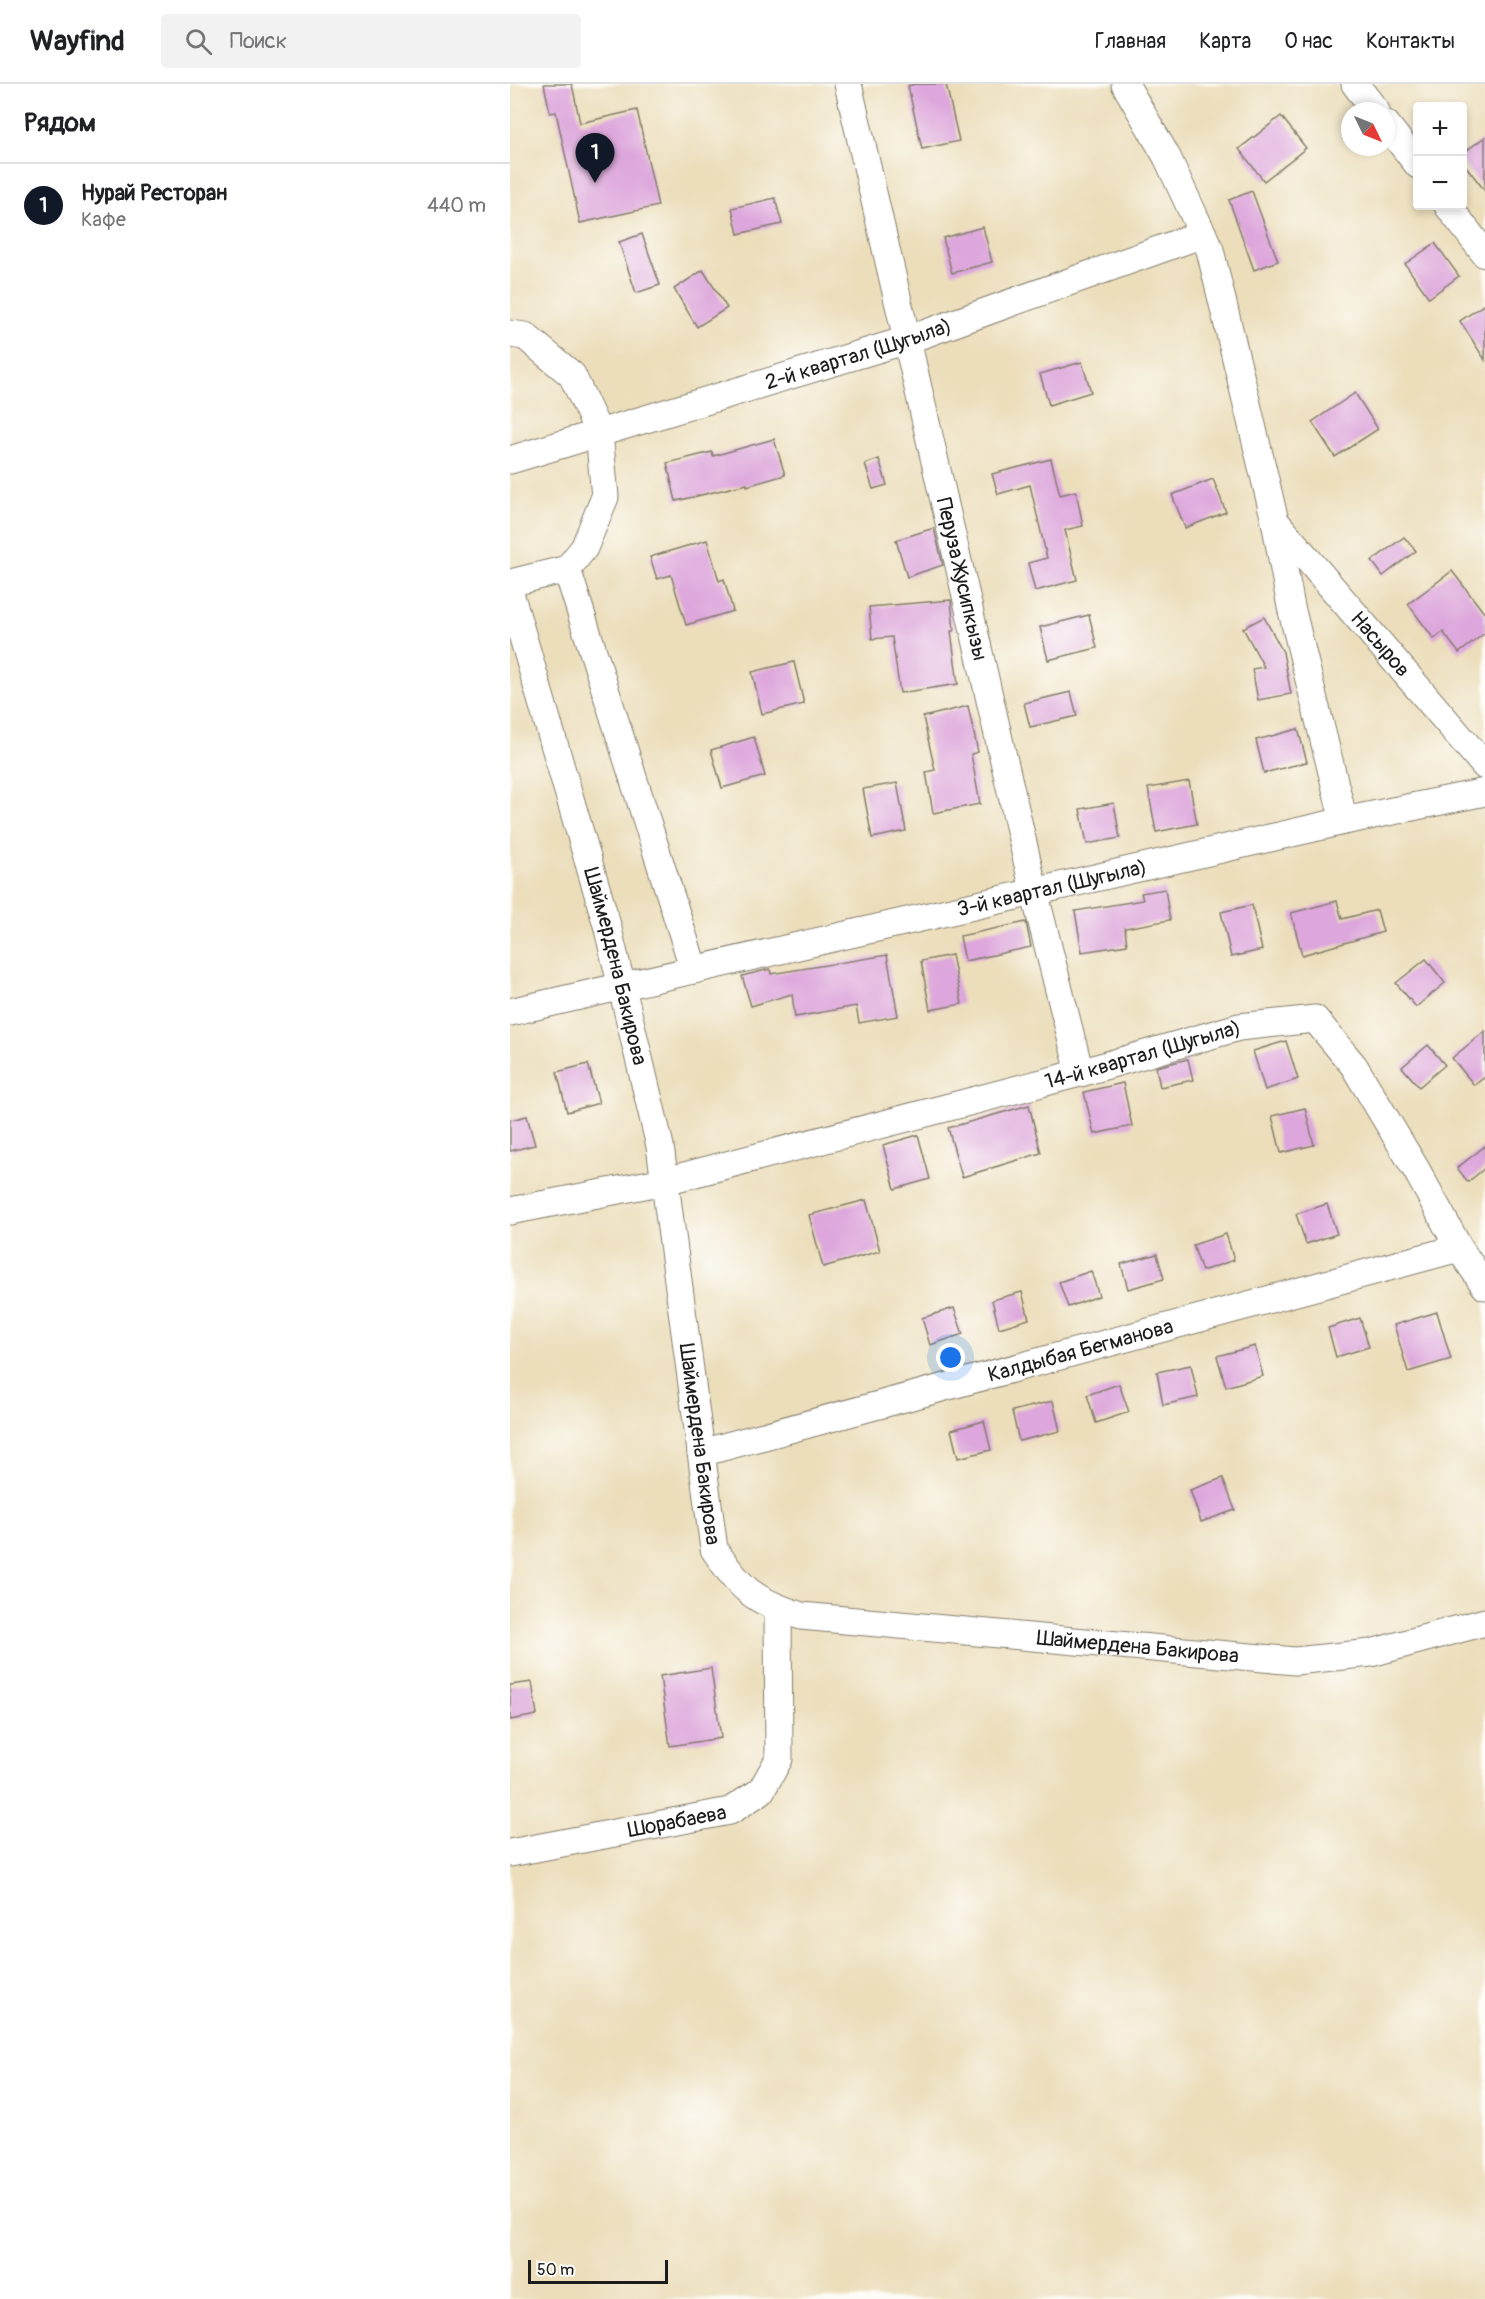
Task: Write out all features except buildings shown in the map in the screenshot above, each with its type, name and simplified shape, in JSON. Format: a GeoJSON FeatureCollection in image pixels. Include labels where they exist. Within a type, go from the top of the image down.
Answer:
{"type":"FeatureCollection","features":[{"type":"Feature","properties":{"kind":"street","name":"Перуза Жусипкызы"},"geometry":{"type":"LineString","coordinates":[[848,84],[1034,891],[1080,1073]]}},
{"type":"Feature","properties":{"kind":"street"},"geometry":{"type":"LineString","coordinates":[[1125,84],[1167,157],[1210,250],[1275,521],[1291,607],[1344,821]]}},
{"type":"Feature","properties":{"kind":"street"},"geometry":{"type":"LineString","coordinates":[[1355,84],[1369,102]]}},
{"type":"Feature","properties":{"kind":"street"},"geometry":{"type":"LineString","coordinates":[[1395,136],[1413,159]]}},
{"type":"Feature","properties":{"kind":"street"},"geometry":{"type":"LineString","coordinates":[[1451,210],[1485,254]]}},
{"type":"Feature","properties":{"kind":"street","name":"2-й квартал (Шугыла)"},"geometry":{"type":"LineString","coordinates":[[510,460],[907,340],[1203,234]]}},
{"type":"Feature","properties":{"kind":"street"},"geometry":{"type":"LineString","coordinates":[[510,334],[525,336],[572,375],[599,433],[605,497],[584,548],[567,569],[510,584]]}},
{"type":"Feature","properties":{"kind":"street","name":"Насыров"},"geometry":{"type":"LineString","coordinates":[[1275,521],[1485,766]]}},
{"type":"Feature","properties":{"kind":"street"},"geometry":{"type":"LineString","coordinates":[[567,569],[694,970]]}},
{"type":"Feature","properties":{"kind":"street","name":"Шаймердена Бакирова"},"geometry":{"type":"LineString","coordinates":[[510,593],[607,925],[660,1146],[714,1549],[732,1577],[763,1603],[801,1616],[1294,1661],[1371,1653],[1485,1622]]}},
{"type":"Feature","properties":{"kind":"street","name":"3-й квартал (Шугыла)"},"geometry":{"type":"LineString","coordinates":[[510,1012],[1344,821],[1485,792]]}},
{"type":"Feature","properties":{"kind":"street","name":"14-й квартал (Шугыла)"},"geometry":{"type":"LineString","coordinates":[[510,1211],[664,1181],[1080,1073],[1239,1026],[1315,1019],[1354,1066],[1417,1171],[1459,1248],[1485,1286]]}},
{"type":"Feature","properties":{"kind":"street","name":"Калдыбая Бегманова"},"geometry":{"type":"LineString","coordinates":[[701,1453],[1459,1248]]}},
{"type":"Feature","properties":{"kind":"street","name":"Шорабаева"},"geometry":{"type":"LineString","coordinates":[[510,1853],[730,1811],[761,1791],[779,1759],[778,1608]]}},
{"type":"Feature","properties":{"kind":"place","name":"Нурай Ресторан"},"geometry":{"type":"Point","coordinates":[595,183]}}]}
